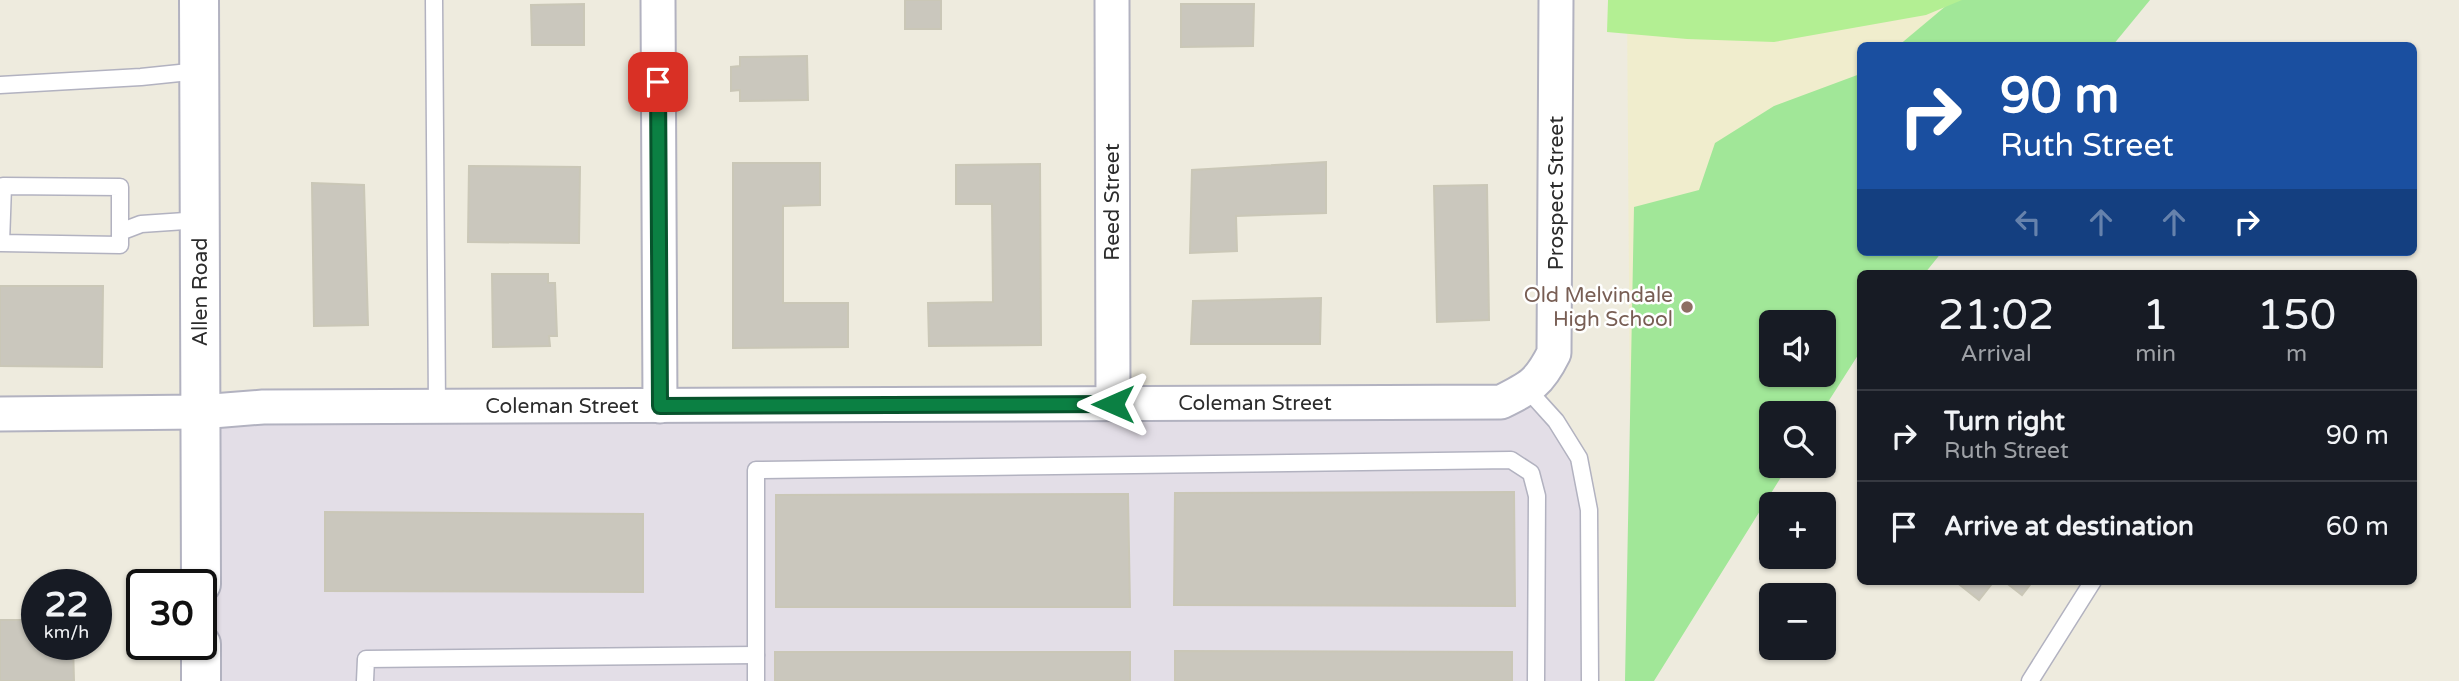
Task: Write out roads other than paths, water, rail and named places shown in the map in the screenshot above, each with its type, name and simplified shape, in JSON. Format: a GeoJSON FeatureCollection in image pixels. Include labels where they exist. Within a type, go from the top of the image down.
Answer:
{"type":"FeatureCollection","features":[{"type":"Feature","properties":{"kind":"main road","name":"Allen Road"},"geometry":{"type":"LineString","coordinates":[[199,0],[201,569]]}},
{"type":"Feature","properties":{"kind":"main road"},"geometry":{"type":"LineString","coordinates":[[201,660],[201,681]]}},
{"type":"Feature","properties":{"kind":"street"},"geometry":{"type":"LineString","coordinates":[[658,0],[660,406]]}},
{"type":"Feature","properties":{"kind":"street","name":"Reed Street"},"geometry":{"type":"LineString","coordinates":[[1112,0],[1113,404]]}},
{"type":"Feature","properties":{"kind":"street","name":"Prospect Street"},"geometry":{"type":"LineString","coordinates":[[1514,396],[1544,374],[1554,353],[1556,0]]}},
{"type":"Feature","properties":{"kind":"street","name":"Coleman Street"},"geometry":{"type":"LineString","coordinates":[[0,414],[200,412],[263,407],[1113,404],[1514,396]]}},
{"type":"Feature","properties":{"kind":"lane"},"geometry":{"type":"LineString","coordinates":[[434,0],[437,407]]}},
{"type":"Feature","properties":{"kind":"lane"},"geometry":{"type":"LineString","coordinates":[[0,85],[199,71]]}},
{"type":"Feature","properties":{"kind":"lane"},"geometry":{"type":"LineString","coordinates":[[3,186],[120,187],[120,232],[120,244],[1,243],[3,186]]}},
{"type":"Feature","properties":{"kind":"lane"},"geometry":{"type":"LineString","coordinates":[[120,232],[141,224],[200,220]]}},
{"type":"Feature","properties":{"kind":"lane"},"geometry":{"type":"LineString","coordinates":[[1514,396],[1556,421],[1578,458],[1589,510],[1590,681]]}},
{"type":"Feature","properties":{"kind":"lane"},"geometry":{"type":"LineString","coordinates":[[755,681],[756,470],[1511,460],[1531,473],[1537,496],[1536,681]]}},
{"type":"Feature","properties":{"kind":"lane"},"geometry":{"type":"LineString","coordinates":[[2030,681],[2090,585]]}},
{"type":"Feature","properties":{"kind":"lane"},"geometry":{"type":"LineString","coordinates":[[365,681],[366,659],[756,655]]}},
{"type":"Feature","properties":{"kind":"place","name":"Old Melvindale High School"},"geometry":{"type":"Point","coordinates":[1687,307]}}]}
